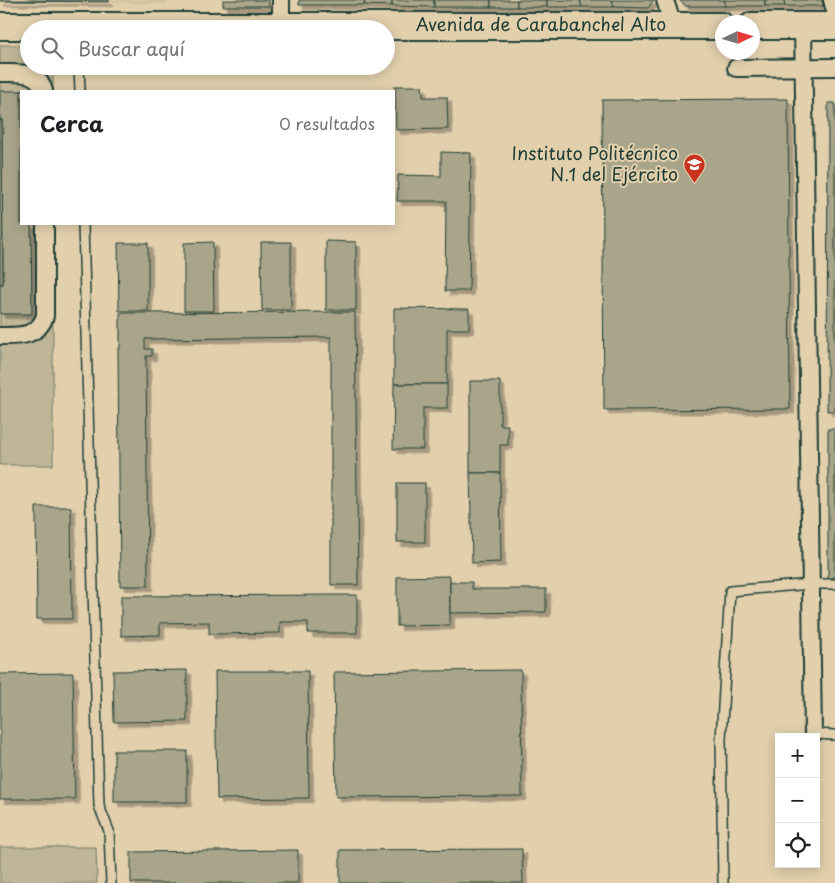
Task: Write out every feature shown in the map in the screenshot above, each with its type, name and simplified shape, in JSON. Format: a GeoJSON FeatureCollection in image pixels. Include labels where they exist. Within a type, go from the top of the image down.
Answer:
{"type":"FeatureCollection","features":[{"type":"Feature","properties":{"kind":"main road","name":"Avenida de Carabanchel Alto"},"geometry":{"type":"LineString","coordinates":[[186,20],[281,13],[715,26]]}},
{"type":"Feature","properties":{"kind":"main road","name":"Avenida de Carabanchel Alto"},"geometry":{"type":"LineString","coordinates":[[0,26],[20,27]]}},
{"type":"Feature","properties":{"kind":"main road"},"geometry":{"type":"LineString","coordinates":[[760,26],[835,26]]}},
{"type":"Feature","properties":{"kind":"street"},"geometry":{"type":"LineString","coordinates":[[665,0],[673,26]]}},
{"type":"Feature","properties":{"kind":"street"},"geometry":{"type":"LineString","coordinates":[[832,0],[835,11]]}},
{"type":"Feature","properties":{"kind":"street"},"geometry":{"type":"LineString","coordinates":[[803,26],[813,733]]}},
{"type":"Feature","properties":{"kind":"street"},"geometry":{"type":"LineString","coordinates":[[736,68],[803,69],[835,67]]}},
{"type":"Feature","properties":{"kind":"street"},"geometry":{"type":"LineString","coordinates":[[0,73],[20,73]]}},
{"type":"Feature","properties":{"kind":"street"},"geometry":{"type":"LineString","coordinates":[[31,75],[38,79],[44,90]]}},
{"type":"Feature","properties":{"kind":"street"},"geometry":{"type":"LineString","coordinates":[[0,336],[23,336],[34,332],[42,326],[45,316],[46,225]]}},
{"type":"Feature","properties":{"kind":"lane"},"geometry":{"type":"LineString","coordinates":[[79,75],[80,90]]}},
{"type":"Feature","properties":{"kind":"lane"},"geometry":{"type":"LineString","coordinates":[[83,225],[99,806],[109,831],[111,883]]}},
{"type":"Feature","properties":{"kind":"lane"},"geometry":{"type":"LineString","coordinates":[[723,883],[721,739],[730,592],[811,584],[835,584]]}},
{"type":"Feature","properties":{"kind":"lane"},"geometry":{"type":"LineString","coordinates":[[820,734],[835,735]]}},
{"type":"Feature","properties":{"kind":"shaded area"},"geometry":{"type":"Polygon","coordinates":[[[109,0],[168,0],[168,4],[109,2],[109,0]]]}},
{"type":"Feature","properties":{"kind":"shaded area"},"geometry":{"type":"Polygon","coordinates":[[[0,45],[20,45],[20,75],[53,75],[53,90],[20,90],[20,225],[53,225],[53,465],[0,465],[0,45]]]}},
{"type":"Feature","properties":{"kind":"shaded area"},"geometry":{"type":"Polygon","coordinates":[[[0,847],[96,847],[97,883],[0,883],[0,847]]]}},
{"type":"Feature","properties":{"kind":"building"},"geometry":{"type":"Polygon","coordinates":[[[109,0],[109,2],[0,1],[109,0]]]}},
{"type":"Feature","properties":{"kind":"building"},"geometry":{"type":"Polygon","coordinates":[[[223,0],[269,0],[269,6],[223,6],[223,0]]]}},
{"type":"Feature","properties":{"kind":"building"},"geometry":{"type":"Polygon","coordinates":[[[299,0],[365,0],[364,5],[299,5],[299,0]]]}},
{"type":"Feature","properties":{"kind":"building"},"geometry":{"type":"Polygon","coordinates":[[[365,0],[392,0],[392,6],[364,5],[365,0]]]}},
{"type":"Feature","properties":{"kind":"building"},"geometry":{"type":"Polygon","coordinates":[[[392,0],[434,0],[434,7],[392,6],[392,0]]]}},
{"type":"Feature","properties":{"kind":"building"},"geometry":{"type":"Polygon","coordinates":[[[434,0],[491,0],[491,7],[434,7],[434,0]]]}},
{"type":"Feature","properties":{"kind":"building"},"geometry":{"type":"Polygon","coordinates":[[[491,0],[517,0],[517,7],[491,7],[491,0]]]}},
{"type":"Feature","properties":{"kind":"building"},"geometry":{"type":"Polygon","coordinates":[[[517,0],[547,0],[547,7],[517,7],[517,0]]]}},
{"type":"Feature","properties":{"kind":"building"},"geometry":{"type":"Polygon","coordinates":[[[547,0],[580,0],[582,7],[547,7],[547,0]]]}},
{"type":"Feature","properties":{"kind":"building"},"geometry":{"type":"Polygon","coordinates":[[[580,0],[612,0],[614,7],[582,7],[580,0]]]}},
{"type":"Feature","properties":{"kind":"building"},"geometry":{"type":"Polygon","coordinates":[[[612,0],[654,0],[648,8],[614,7],[612,0]]]}},
{"type":"Feature","properties":{"kind":"building"},"geometry":{"type":"Polygon","coordinates":[[[679,0],[725,0],[725,6],[686,6],[679,0]]]}},
{"type":"Feature","properties":{"kind":"building"},"geometry":{"type":"Polygon","coordinates":[[[725,0],[765,0],[765,6],[725,6],[725,0]]]}},
{"type":"Feature","properties":{"kind":"building"},"geometry":{"type":"Polygon","coordinates":[[[765,0],[784,0],[785,6],[765,6],[765,0]]]}},
{"type":"Feature","properties":{"kind":"building"},"geometry":{"type":"Polygon","coordinates":[[[784,0],[822,0],[823,6],[785,6],[784,0]]]}},
{"type":"Feature","properties":{"kind":"building"},"geometry":{"type":"Polygon","coordinates":[[[395,86],[422,86],[423,97],[447,97],[448,129],[396,130],[395,86]]]}},
{"type":"Feature","properties":{"kind":"building"},"geometry":{"type":"Polygon","coordinates":[[[0,91],[20,91],[20,225],[31,225],[32,314],[0,314],[0,284],[3,284],[2,120],[0,120],[0,91]]]}},
{"type":"Feature","properties":{"kind":"building"},"geometry":{"type":"Polygon","coordinates":[[[788,99],[790,409],[604,410],[602,100],[788,99]]]}},
{"type":"Feature","properties":{"kind":"building"},"geometry":{"type":"Polygon","coordinates":[[[828,103],[835,103],[835,411],[827,411],[828,103]]]}},
{"type":"Feature","properties":{"kind":"building"},"geometry":{"type":"Polygon","coordinates":[[[0,120],[2,120],[3,284],[0,284],[0,120]]]}},
{"type":"Feature","properties":{"kind":"building"},"geometry":{"type":"Polygon","coordinates":[[[441,152],[471,153],[469,291],[445,291],[446,201],[397,201],[398,175],[441,176],[441,152]]]}},
{"type":"Feature","properties":{"kind":"building"},"geometry":{"type":"Polygon","coordinates":[[[326,241],[356,242],[356,310],[326,310],[326,241]]]}},
{"type":"Feature","properties":{"kind":"building"},"geometry":{"type":"Polygon","coordinates":[[[213,242],[214,311],[184,311],[184,243],[213,242]]]}},
{"type":"Feature","properties":{"kind":"building"},"geometry":{"type":"Polygon","coordinates":[[[261,242],[291,242],[291,310],[262,310],[261,242]]]}},
{"type":"Feature","properties":{"kind":"building"},"geometry":{"type":"Polygon","coordinates":[[[118,243],[148,243],[148,311],[119,311],[118,243]]]}},
{"type":"Feature","properties":{"kind":"building"},"geometry":{"type":"Polygon","coordinates":[[[394,308],[469,309],[469,329],[447,329],[447,384],[394,384],[394,308]]]}},
{"type":"Feature","properties":{"kind":"building"},"geometry":{"type":"Polygon","coordinates":[[[355,312],[358,585],[331,585],[331,337],[145,339],[145,349],[152,349],[152,356],[146,356],[148,586],[120,586],[118,349],[120,349],[120,313],[355,312]]]}},
{"type":"Feature","properties":{"kind":"building"},"geometry":{"type":"Polygon","coordinates":[[[470,381],[500,381],[500,425],[508,425],[508,445],[500,445],[500,473],[470,473],[470,381]]]}},
{"type":"Feature","properties":{"kind":"building"},"geometry":{"type":"Polygon","coordinates":[[[394,384],[447,384],[447,408],[423,408],[423,449],[393,449],[394,384]]]}},
{"type":"Feature","properties":{"kind":"building"},"geometry":{"type":"Polygon","coordinates":[[[828,429],[835,429],[835,578],[828,578],[828,429]]]}},
{"type":"Feature","properties":{"kind":"building"},"geometry":{"type":"Polygon","coordinates":[[[470,473],[500,473],[501,562],[472,563],[470,473]]]}},
{"type":"Feature","properties":{"kind":"building"},"geometry":{"type":"Polygon","coordinates":[[[397,483],[425,483],[425,542],[397,542],[397,483]]]}},
{"type":"Feature","properties":{"kind":"building"},"geometry":{"type":"Polygon","coordinates":[[[36,507],[71,507],[72,619],[37,619],[36,507]]]}},
{"type":"Feature","properties":{"kind":"building"},"geometry":{"type":"Polygon","coordinates":[[[450,576],[450,625],[397,626],[397,577],[450,576]]]}},
{"type":"Feature","properties":{"kind":"building"},"geometry":{"type":"Polygon","coordinates":[[[450,582],[472,582],[472,589],[546,589],[546,612],[450,613],[450,582]]]}},
{"type":"Feature","properties":{"kind":"building"},"geometry":{"type":"Polygon","coordinates":[[[357,595],[357,633],[308,633],[308,622],[280,622],[280,633],[209,634],[209,622],[160,623],[160,635],[121,636],[121,596],[357,595]]]}},
{"type":"Feature","properties":{"kind":"building"},"geometry":{"type":"Polygon","coordinates":[[[187,670],[187,721],[114,722],[113,671],[187,670]]]}},
{"type":"Feature","properties":{"kind":"building"},"geometry":{"type":"Polygon","coordinates":[[[521,670],[522,796],[336,797],[334,672],[521,670]]]}},
{"type":"Feature","properties":{"kind":"building"},"geometry":{"type":"Polygon","coordinates":[[[215,671],[308,671],[309,798],[217,799],[215,671]]]}},
{"type":"Feature","properties":{"kind":"building"},"geometry":{"type":"Polygon","coordinates":[[[73,673],[75,799],[0,799],[0,674],[73,673]]]}},
{"type":"Feature","properties":{"kind":"building"},"geometry":{"type":"Polygon","coordinates":[[[114,751],[187,751],[187,802],[114,802],[114,751]]]}},
{"type":"Feature","properties":{"kind":"building"},"geometry":{"type":"Polygon","coordinates":[[[522,849],[523,883],[340,883],[340,850],[522,849]]]}},
{"type":"Feature","properties":{"kind":"building"},"geometry":{"type":"Polygon","coordinates":[[[298,850],[298,883],[131,883],[131,852],[298,850]]]}},
{"type":"Feature","properties":{"kind":"place","name":"Instituto Politécnico N.1 del Ejército"},"geometry":{"type":"Point","coordinates":[694,183]}}]}
